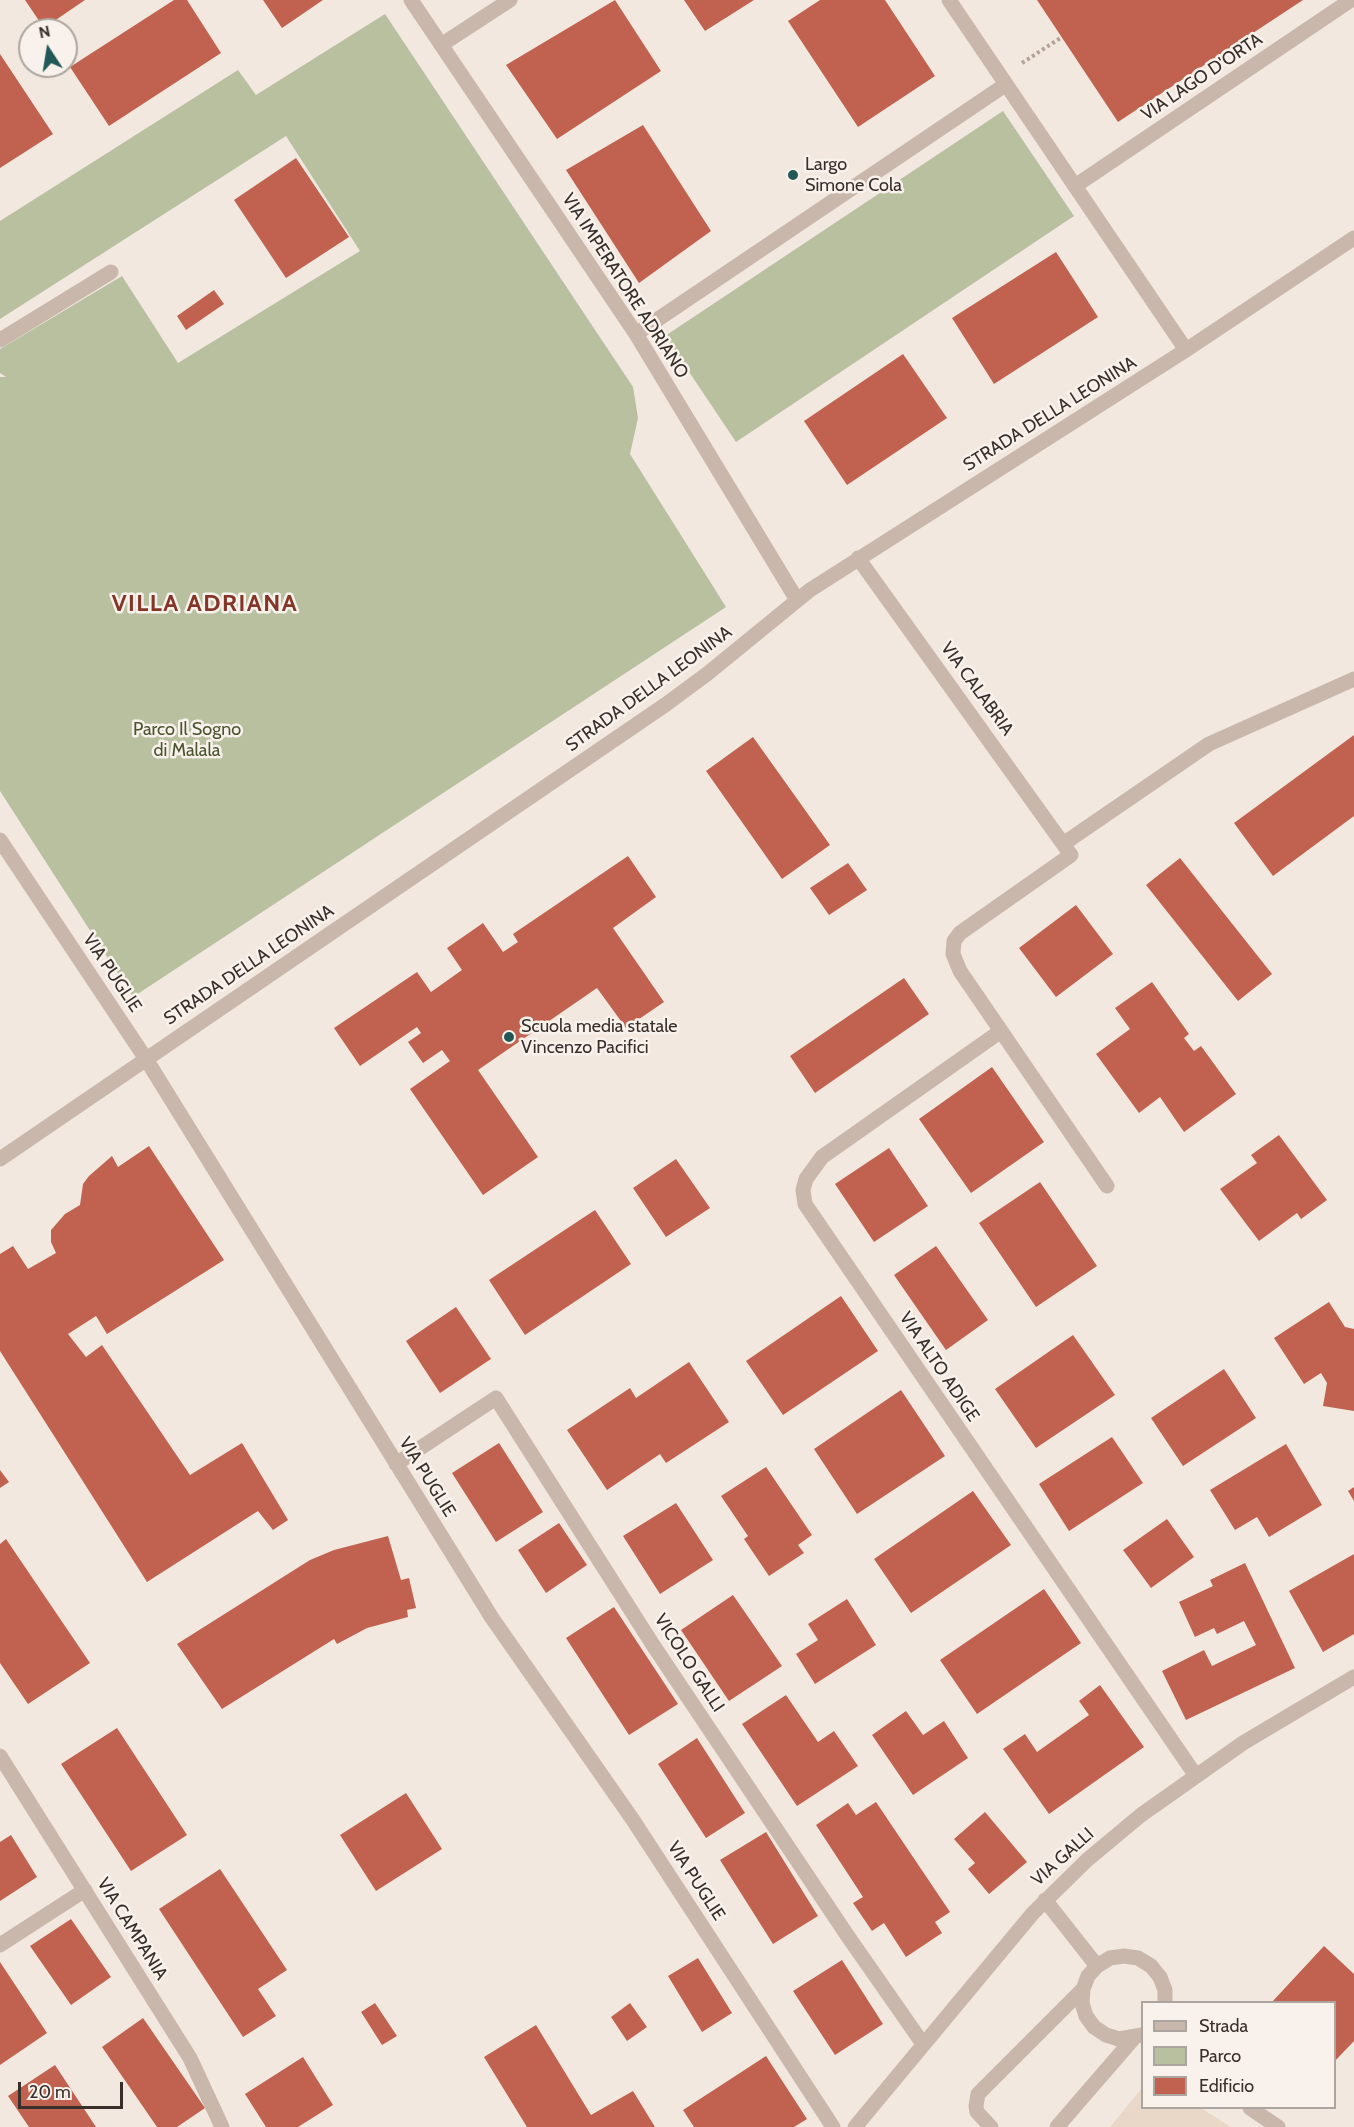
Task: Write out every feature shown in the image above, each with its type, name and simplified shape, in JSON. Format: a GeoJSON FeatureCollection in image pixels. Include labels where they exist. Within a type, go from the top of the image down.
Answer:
{"type":"FeatureCollection","features":[{"type":"Feature","properties":{"kind":"street","name":"VIA IMPERATORE ADRIANO"},"geometry":{"type":"LineString","coordinates":[[411,0],[636,334],[797,600]]}},
{"type":"Feature","properties":{"kind":"street"},"geometry":{"type":"LineString","coordinates":[[441,45],[510,0]]}},
{"type":"Feature","properties":{"kind":"street"},"geometry":{"type":"LineString","coordinates":[[949,0],[1186,350]]}},
{"type":"Feature","properties":{"kind":"street","name":"VIA LAGO D'ORTA"},"geometry":{"type":"LineString","coordinates":[[1075,186],[1351,0]]}},
{"type":"Feature","properties":{"kind":"street"},"geometry":{"type":"LineString","coordinates":[[636,334],[1003,81]]}},
{"type":"Feature","properties":{"kind":"street","name":"STRADA DELLA LEONINA"},"geometry":{"type":"LineString","coordinates":[[0,1159],[665,705],[707,674],[797,600],[858,558],[1186,350],[1354,238]]}},
{"type":"Feature","properties":{"kind":"street"},"geometry":{"type":"LineString","coordinates":[[0,340],[111,272]]}},
{"type":"Feature","properties":{"kind":"street","name":"VIA CALABRIA"},"geometry":{"type":"LineString","coordinates":[[858,558],[1067,849]]}},
{"type":"Feature","properties":{"kind":"street"},"geometry":{"type":"LineString","coordinates":[[1107,1186],[957,965],[953,954],[954,941],[1067,849],[1203,748],[1237,730],[1354,679]]}},
{"type":"Feature","properties":{"kind":"street","name":"VIA PUGLIE"},"geometry":{"type":"LineString","coordinates":[[0,840],[146,1059],[492,1618],[633,1820],[833,2127]]}},
{"type":"Feature","properties":{"kind":"street","name":"VIA ALTO ADIGE"},"geometry":{"type":"LineString","coordinates":[[1001,1032],[822,1157],[806,1179],[803,1190],[805,1204],[1196,1776]]}},
{"type":"Feature","properties":{"kind":"street","name":"VICOLO GALLI"},"geometry":{"type":"LineString","coordinates":[[396,1464],[496,1398],[653,1645],[847,1935],[923,2044]]}},
{"type":"Feature","properties":{"kind":"street","name":"VIA GALLI"},"geometry":{"type":"LineString","coordinates":[[855,2127],[1045,1900],[1122,1830],[1266,1728],[1354,1677]]}},
{"type":"Feature","properties":{"kind":"street","name":"VIA CAMPANIA"},"geometry":{"type":"LineString","coordinates":[[0,1756],[190,2058],[222,2127]]}},
{"type":"Feature","properties":{"kind":"street"},"geometry":{"type":"LineString","coordinates":[[0,1944],[85,1890]]}},
{"type":"Feature","properties":{"kind":"street"},"geometry":{"type":"LineString","coordinates":[[1045,1900],[1097,1966]]}},
{"type":"Feature","properties":{"kind":"street"},"geometry":{"type":"LineString","coordinates":[[1138,2037],[1119,2039],[1106,2035],[1094,2027],[1082,2003],[1083,1989],[1088,1976],[1097,1966],[1110,1958],[1124,1956],[1138,1958],[1151,1965],[1160,1977],[1166,1990],[1166,2001]]}},
{"type":"Feature","properties":{"kind":"street"},"geometry":{"type":"LineString","coordinates":[[991,2127],[977,2112],[978,2094],[1083,1989]]}},
{"type":"Feature","properties":{"kind":"street"},"geometry":{"type":"LineString","coordinates":[[1057,2127],[1138,2037]]}},
{"type":"Feature","properties":{"kind":"street"},"geometry":{"type":"LineString","coordinates":[[1251,2109],[1278,2127]]}},
{"type":"Feature","properties":{"kind":"path"},"geometry":{"type":"LineString","coordinates":[[1003,81],[1062,37]]}},
{"type":"Feature","properties":{"kind":"green space","name":"Parco Il Sogno di Malala"},"geometry":{"type":"Polygon","coordinates":[[[385,14],[633,387],[638,418],[630,454],[726,607],[133,997],[0,791],[0,377],[6,377],[0,373],[0,349],[122,276],[178,363],[360,251],[286,136],[0,319],[0,221],[238,70],[256,95],[385,14]]]}},
{"type":"Feature","properties":{"kind":"green space"},"geometry":{"type":"Polygon","coordinates":[[[1003,111],[1074,216],[736,442],[665,336],[1003,111]]]}},
{"type":"Feature","properties":{"kind":"shaded area"},"geometry":{"type":"Polygon","coordinates":[[[1141,2089],[1141,2109],[1203,2109],[1231,2127],[1110,2127],[1141,2089]]]}},
{"type":"Feature","properties":{"kind":"building"},"geometry":{"type":"Polygon","coordinates":[[[25,0],[85,0],[59,18],[37,18],[25,0]]]}},
{"type":"Feature","properties":{"kind":"building"},"geometry":{"type":"Polygon","coordinates":[[[174,0],[187,0],[221,53],[109,126],[77,78],[78,62],[174,0]]]}},
{"type":"Feature","properties":{"kind":"building"},"geometry":{"type":"Polygon","coordinates":[[[263,0],[323,0],[282,28],[263,0]]]}},
{"type":"Feature","properties":{"kind":"building"},"geometry":{"type":"Polygon","coordinates":[[[615,0],[661,71],[557,139],[506,65],[615,0]]]}},
{"type":"Feature","properties":{"kind":"building"},"geometry":{"type":"Polygon","coordinates":[[[684,0],[754,0],[705,31],[684,0]]]}},
{"type":"Feature","properties":{"kind":"building"},"geometry":{"type":"Polygon","coordinates":[[[820,0],[885,0],[935,76],[858,127],[788,21],[820,0]]]}},
{"type":"Feature","properties":{"kind":"building"},"geometry":{"type":"Polygon","coordinates":[[[1037,0],[1303,0],[1118,122],[1037,0]]]}},
{"type":"Feature","properties":{"kind":"building"},"geometry":{"type":"Polygon","coordinates":[[[0,54],[53,134],[0,168],[0,54]]]}},
{"type":"Feature","properties":{"kind":"building"},"geometry":{"type":"Polygon","coordinates":[[[643,125],[711,231],[639,283],[566,170],[643,125]]]}},
{"type":"Feature","properties":{"kind":"building"},"geometry":{"type":"Polygon","coordinates":[[[296,158],[349,237],[286,278],[234,200],[296,158]]]}},
{"type":"Feature","properties":{"kind":"building"},"geometry":{"type":"Polygon","coordinates":[[[1056,252],[1098,317],[994,384],[952,318],[1056,252]]]}},
{"type":"Feature","properties":{"kind":"building"},"geometry":{"type":"Polygon","coordinates":[[[214,290],[224,304],[186,330],[177,316],[214,290]]]}},
{"type":"Feature","properties":{"kind":"building"},"geometry":{"type":"Polygon","coordinates":[[[903,354],[947,418],[847,485],[804,421],[903,354]]]}},
{"type":"Feature","properties":{"kind":"building"},"geometry":{"type":"Polygon","coordinates":[[[1354,735],[1354,816],[1273,876],[1234,823],[1354,735]]]}},
{"type":"Feature","properties":{"kind":"building"},"geometry":{"type":"Polygon","coordinates":[[[753,737],[830,845],[782,879],[706,771],[753,737]]]}},
{"type":"Feature","properties":{"kind":"building"},"geometry":{"type":"Polygon","coordinates":[[[628,856],[656,897],[613,928],[664,1002],[626,1028],[597,988],[478,1070],[538,1157],[483,1195],[410,1089],[450,1061],[442,1050],[423,1063],[408,1042],[421,1033],[417,1027],[360,1066],[334,1028],[417,972],[431,992],[462,970],[447,948],[483,923],[503,952],[518,942],[513,934],[628,856]]]}},
{"type":"Feature","properties":{"kind":"building"},"geometry":{"type":"Polygon","coordinates":[[[1180,858],[1272,974],[1238,1001],[1146,885],[1180,858]]]}},
{"type":"Feature","properties":{"kind":"building"},"geometry":{"type":"Polygon","coordinates":[[[848,863],[867,890],[829,915],[810,888],[848,863]]]}},
{"type":"Feature","properties":{"kind":"building"},"geometry":{"type":"Polygon","coordinates":[[[1076,905],[1113,954],[1056,997],[1019,948],[1076,905]]]}},
{"type":"Feature","properties":{"kind":"building"},"geometry":{"type":"Polygon","coordinates":[[[904,978],[929,1014],[815,1093],[790,1056],[904,978]]]}},
{"type":"Feature","properties":{"kind":"building"},"geometry":{"type":"Polygon","coordinates":[[[1152,982],[1189,1034],[1184,1038],[1194,1051],[1201,1046],[1236,1094],[1184,1132],[1160,1097],[1139,1113],[1096,1054],[1130,1029],[1115,1008],[1152,982]]]}},
{"type":"Feature","properties":{"kind":"building"},"geometry":{"type":"Polygon","coordinates":[[[992,1067],[1044,1142],[971,1193],[919,1119],[992,1067]]]}},
{"type":"Feature","properties":{"kind":"building"},"geometry":{"type":"Polygon","coordinates":[[[1279,1135],[1327,1200],[1301,1219],[1297,1213],[1259,1241],[1220,1189],[1257,1163],[1251,1155],[1279,1135]]]}},
{"type":"Feature","properties":{"kind":"building"},"geometry":{"type":"Polygon","coordinates":[[[149,1146],[224,1260],[107,1334],[96,1316],[68,1334],[86,1357],[102,1345],[190,1475],[242,1443],[288,1520],[273,1530],[258,1511],[147,1582],[0,1351],[0,1254],[13,1246],[28,1269],[56,1253],[51,1242],[51,1230],[65,1214],[80,1205],[83,1184],[89,1176],[112,1156],[118,1167],[149,1146]]]}},
{"type":"Feature","properties":{"kind":"building"},"geometry":{"type":"Polygon","coordinates":[[[889,1148],[928,1206],[874,1242],[835,1184],[889,1148]]]}},
{"type":"Feature","properties":{"kind":"building"},"geometry":{"type":"Polygon","coordinates":[[[676,1159],[710,1208],[666,1237],[633,1188],[676,1159]]]}},
{"type":"Feature","properties":{"kind":"building"},"geometry":{"type":"Polygon","coordinates":[[[1040,1182],[1097,1266],[1036,1307],[979,1223],[1040,1182]]]}},
{"type":"Feature","properties":{"kind":"building"},"geometry":{"type":"Polygon","coordinates":[[[595,1210],[631,1264],[525,1335],[489,1280],[595,1210]]]}},
{"type":"Feature","properties":{"kind":"building"},"geometry":{"type":"Polygon","coordinates":[[[936,1246],[988,1320],[946,1350],[894,1275],[936,1246]]]}},
{"type":"Feature","properties":{"kind":"building"},"geometry":{"type":"Polygon","coordinates":[[[841,1296],[878,1351],[783,1415],[746,1361],[841,1296]]]}},
{"type":"Feature","properties":{"kind":"building"},"geometry":{"type":"Polygon","coordinates":[[[1329,1302],[1345,1327],[1354,1329],[1354,1411],[1323,1406],[1327,1383],[1321,1373],[1304,1384],[1274,1338],[1329,1302]]]}},
{"type":"Feature","properties":{"kind":"building"},"geometry":{"type":"Polygon","coordinates":[[[456,1307],[491,1359],[440,1393],[406,1341],[456,1307]]]}},
{"type":"Feature","properties":{"kind":"building"},"geometry":{"type":"Polygon","coordinates":[[[1073,1335],[1115,1395],[1036,1448],[995,1389],[1073,1335]]]}},
{"type":"Feature","properties":{"kind":"building"},"geometry":{"type":"Polygon","coordinates":[[[689,1362],[729,1422],[666,1463],[660,1454],[607,1490],[567,1430],[630,1388],[636,1398],[689,1362]]]}},
{"type":"Feature","properties":{"kind":"building"},"geometry":{"type":"Polygon","coordinates":[[[1224,1369],[1256,1418],[1183,1466],[1151,1418],[1224,1369]]]}},
{"type":"Feature","properties":{"kind":"building"},"geometry":{"type":"Polygon","coordinates":[[[901,1390],[945,1456],[857,1514],[814,1449],[901,1390]]]}},
{"type":"Feature","properties":{"kind":"building"},"geometry":{"type":"Polygon","coordinates":[[[1112,1437],[1143,1483],[1069,1531],[1039,1484],[1112,1437]]]}},
{"type":"Feature","properties":{"kind":"building"},"geometry":{"type":"Polygon","coordinates":[[[499,1443],[543,1512],[496,1542],[452,1473],[499,1443]]]}},
{"type":"Feature","properties":{"kind":"building"},"geometry":{"type":"Polygon","coordinates":[[[1286,1444],[1322,1505],[1269,1537],[1257,1517],[1235,1530],[1210,1490],[1286,1444]]]}},
{"type":"Feature","properties":{"kind":"building"},"geometry":{"type":"Polygon","coordinates":[[[766,1467],[812,1535],[798,1545],[804,1553],[769,1576],[744,1539],[748,1536],[721,1496],[766,1467]]]}},
{"type":"Feature","properties":{"kind":"building"},"geometry":{"type":"Polygon","coordinates":[[[0,1470],[9,1482],[0,1488],[0,1470]]]}},
{"type":"Feature","properties":{"kind":"building"},"geometry":{"type":"Polygon","coordinates":[[[1354,1487],[1354,1501],[1348,1491],[1354,1487]]]}},
{"type":"Feature","properties":{"kind":"building"},"geometry":{"type":"Polygon","coordinates":[[[973,1491],[1011,1545],[911,1613],[874,1559],[973,1491]]]}},
{"type":"Feature","properties":{"kind":"building"},"geometry":{"type":"Polygon","coordinates":[[[676,1503],[713,1560],[660,1594],[623,1536],[676,1503]]]}},
{"type":"Feature","properties":{"kind":"building"},"geometry":{"type":"Polygon","coordinates":[[[1167,1519],[1194,1557],[1151,1588],[1123,1550],[1167,1519]]]}},
{"type":"Feature","properties":{"kind":"building"},"geometry":{"type":"Polygon","coordinates":[[[559,1523],[587,1565],[546,1593],[518,1550],[559,1523]]]}},
{"type":"Feature","properties":{"kind":"building"},"geometry":{"type":"Polygon","coordinates":[[[388,1536],[401,1580],[409,1578],[416,1608],[407,1610],[408,1617],[367,1628],[337,1644],[334,1639],[222,1709],[177,1644],[310,1560],[334,1550],[388,1536]]]}},
{"type":"Feature","properties":{"kind":"building"},"geometry":{"type":"Polygon","coordinates":[[[6,1539],[90,1663],[28,1704],[0,1663],[0,1544],[6,1539]]]}},
{"type":"Feature","properties":{"kind":"building"},"geometry":{"type":"Polygon","coordinates":[[[1354,1554],[1354,1634],[1323,1652],[1289,1591],[1354,1554]]]}},
{"type":"Feature","properties":{"kind":"building"},"geometry":{"type":"Polygon","coordinates":[[[1245,1563],[1295,1668],[1186,1720],[1162,1671],[1204,1650],[1212,1666],[1256,1645],[1244,1621],[1217,1634],[1214,1628],[1195,1637],[1179,1602],[1213,1586],[1210,1580],[1245,1563]]]}},
{"type":"Feature","properties":{"kind":"building"},"geometry":{"type":"Polygon","coordinates":[[[1044,1589],[1081,1643],[977,1714],[940,1660],[1044,1589]]]}},
{"type":"Feature","properties":{"kind":"building"},"geometry":{"type":"Polygon","coordinates":[[[733,1595],[782,1666],[729,1701],[681,1630],[733,1595]]]}},
{"type":"Feature","properties":{"kind":"building"},"geometry":{"type":"Polygon","coordinates":[[[847,1599],[876,1645],[815,1684],[796,1654],[818,1640],[808,1624],[847,1599]]]}},
{"type":"Feature","properties":{"kind":"building"},"geometry":{"type":"Polygon","coordinates":[[[614,1607],[678,1704],[629,1735],[566,1638],[614,1607]]]}},
{"type":"Feature","properties":{"kind":"building"},"geometry":{"type":"Polygon","coordinates":[[[1100,1685],[1144,1747],[1049,1814],[1003,1749],[1025,1734],[1037,1752],[1089,1715],[1079,1701],[1100,1685]]]}},
{"type":"Feature","properties":{"kind":"building"},"geometry":{"type":"Polygon","coordinates":[[[786,1695],[818,1742],[834,1731],[858,1766],[797,1806],[742,1724],[786,1695]]]}},
{"type":"Feature","properties":{"kind":"building"},"geometry":{"type":"Polygon","coordinates":[[[906,1711],[923,1735],[944,1721],[968,1758],[913,1795],[872,1735],[906,1711]]]}},
{"type":"Feature","properties":{"kind":"building"},"geometry":{"type":"Polygon","coordinates":[[[117,1728],[187,1835],[131,1871],[61,1764],[117,1728]]]}},
{"type":"Feature","properties":{"kind":"building"},"geometry":{"type":"Polygon","coordinates":[[[697,1738],[745,1813],[706,1838],[658,1764],[697,1738]]]}},
{"type":"Feature","properties":{"kind":"building"},"geometry":{"type":"Polygon","coordinates":[[[406,1793],[442,1849],[376,1891],[340,1835],[406,1793]]]}},
{"type":"Feature","properties":{"kind":"building"},"geometry":{"type":"Polygon","coordinates":[[[876,1802],[950,1912],[935,1922],[942,1933],[906,1957],[884,1923],[872,1931],[853,1903],[863,1897],[816,1825],[848,1803],[856,1815],[876,1802]]]}},
{"type":"Feature","properties":{"kind":"building"},"geometry":{"type":"Polygon","coordinates":[[[985,1812],[1027,1862],[989,1894],[968,1869],[975,1863],[954,1839],[985,1812]]]}},
{"type":"Feature","properties":{"kind":"building"},"geometry":{"type":"Polygon","coordinates":[[[766,1832],[818,1916],[773,1944],[720,1860],[766,1832]]]}},
{"type":"Feature","properties":{"kind":"building"},"geometry":{"type":"Polygon","coordinates":[[[11,1835],[37,1877],[0,1901],[0,1842],[11,1835]]]}},
{"type":"Feature","properties":{"kind":"building"},"geometry":{"type":"Polygon","coordinates":[[[220,1869],[287,1970],[258,1989],[276,2016],[243,2037],[159,1909],[220,1869]]]}},
{"type":"Feature","properties":{"kind":"building"},"geometry":{"type":"Polygon","coordinates":[[[71,1919],[111,1977],[71,2005],[30,1946],[71,1919]]]}},
{"type":"Feature","properties":{"kind":"building"},"geometry":{"type":"Polygon","coordinates":[[[1324,1946],[1354,1974],[1354,2041],[1336,2060],[1336,2001],[1273,2001],[1324,1946]]]}},
{"type":"Feature","properties":{"kind":"building"},"geometry":{"type":"Polygon","coordinates":[[[698,1958],[732,2013],[702,2032],[668,1976],[698,1958]]]}},
{"type":"Feature","properties":{"kind":"building"},"geometry":{"type":"Polygon","coordinates":[[[842,1960],[883,2024],[835,2055],[793,1991],[842,1960]]]}},
{"type":"Feature","properties":{"kind":"building"},"geometry":{"type":"Polygon","coordinates":[[[0,1962],[47,2033],[0,2065],[0,1962]]]}},
{"type":"Feature","properties":{"kind":"building"},"geometry":{"type":"Polygon","coordinates":[[[375,2003],[397,2036],[382,2045],[361,2012],[375,2003]]]}},
{"type":"Feature","properties":{"kind":"building"},"geometry":{"type":"Polygon","coordinates":[[[630,2003],[647,2027],[627,2041],[611,2017],[630,2003]]]}},
{"type":"Feature","properties":{"kind":"building"},"geometry":{"type":"Polygon","coordinates":[[[143,2018],[205,2108],[177,2127],[157,2127],[102,2047],[143,2018]]]}},
{"type":"Feature","properties":{"kind":"building"},"geometry":{"type":"Polygon","coordinates":[[[536,2025],[591,2115],[633,2091],[655,2127],[527,2127],[484,2057],[536,2025]]]}},
{"type":"Feature","properties":{"kind":"building"},"geometry":{"type":"Polygon","coordinates":[[[766,2056],[807,2119],[794,2127],[694,2127],[683,2110],[766,2056]]]}},
{"type":"Feature","properties":{"kind":"building"},"geometry":{"type":"Polygon","coordinates":[[[303,2057],[333,2105],[298,2127],[266,2127],[245,2094],[303,2057]]]}},
{"type":"Feature","properties":{"kind":"building"},"geometry":{"type":"Polygon","coordinates":[[[55,2065],[96,2127],[29,2127],[8,2096],[55,2065]]]}},
{"type":"Feature","properties":{"kind":"place","name":"Largo Simone Cola"},"geometry":{"type":"Point","coordinates":[793,175]}},
{"type":"Feature","properties":{"kind":"place","name":"Scuola media statale Vincenzo Pacifici"},"geometry":{"type":"Point","coordinates":[509,1037]}},
{"type":"Feature","properties":{"kind":"district","name":"VILLA ADRIANA"},"geometry":{"type":"Point","coordinates":[205,604]}}]}
